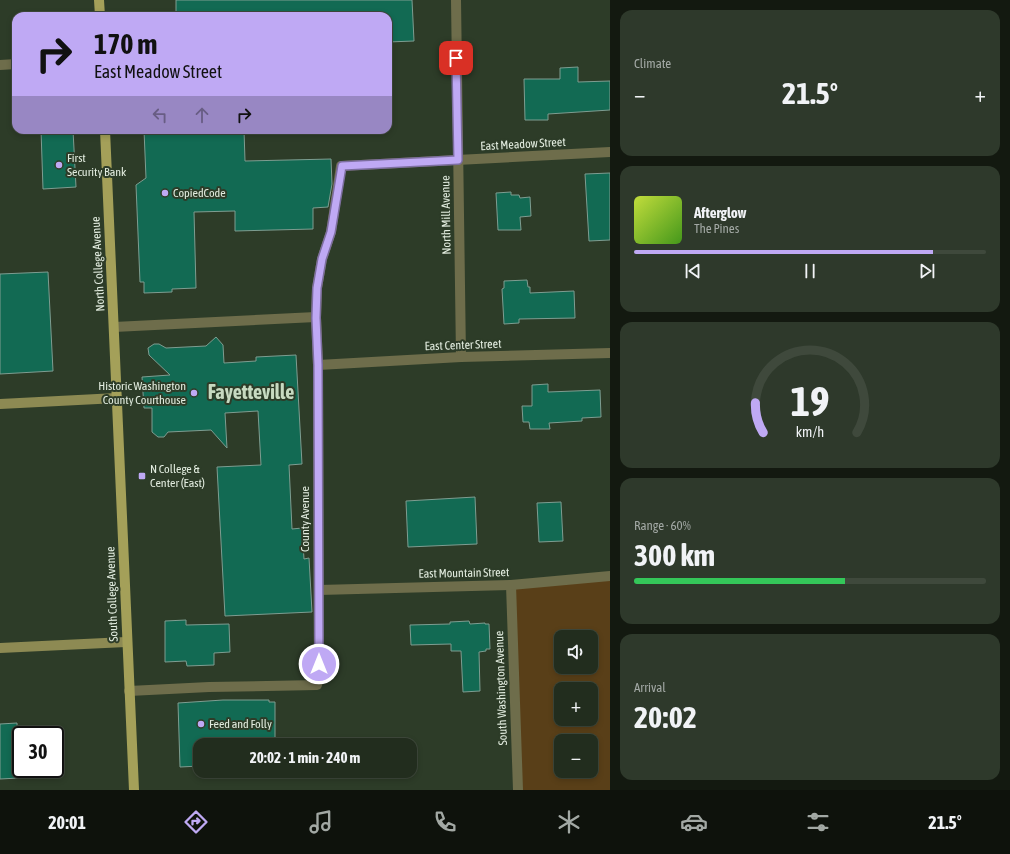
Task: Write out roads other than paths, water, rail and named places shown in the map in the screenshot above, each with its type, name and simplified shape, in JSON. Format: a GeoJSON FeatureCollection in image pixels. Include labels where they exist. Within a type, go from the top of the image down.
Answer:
{"type":"FeatureCollection","features":[{"type":"Feature","properties":{"kind":"main road"},"geometry":{"type":"LineString","coordinates":[[99,0],[100,12]]}},
{"type":"Feature","properties":{"kind":"main road","name":"North College Avenue"},"geometry":{"type":"LineString","coordinates":[[105,134],[117,398]]}},
{"type":"Feature","properties":{"kind":"main road","name":"South College Avenue"},"geometry":{"type":"LineString","coordinates":[[117,398],[126,642],[134,790]]}},
{"type":"Feature","properties":{"kind":"street","name":"North Mill Avenue"},"geometry":{"type":"LineString","coordinates":[[456,0],[461,357]]}},
{"type":"Feature","properties":{"kind":"street"},"geometry":{"type":"LineString","coordinates":[[0,65],[12,64]]}},
{"type":"Feature","properties":{"kind":"street","name":"East Meadow Street"},"geometry":{"type":"LineString","coordinates":[[342,166],[610,152]]}},
{"type":"Feature","properties":{"kind":"street","name":"County Avenue"},"geometry":{"type":"LineString","coordinates":[[129,691],[317,685],[319,678],[319,590],[317,288],[322,259],[331,232],[342,166]]}},
{"type":"Feature","properties":{"kind":"street"},"geometry":{"type":"LineString","coordinates":[[114,327],[316,318]]}},
{"type":"Feature","properties":{"kind":"street","name":"East Center Street"},"geometry":{"type":"LineString","coordinates":[[318,365],[461,357],[610,353]]}},
{"type":"Feature","properties":{"kind":"street"},"geometry":{"type":"LineString","coordinates":[[0,404],[117,398]]}},
{"type":"Feature","properties":{"kind":"street","name":"East Mountain Street"},"geometry":{"type":"LineString","coordinates":[[319,590],[511,585],[610,576]]}},
{"type":"Feature","properties":{"kind":"street","name":"South Washington Avenue"},"geometry":{"type":"LineString","coordinates":[[511,585],[518,790]]}},
{"type":"Feature","properties":{"kind":"street"},"geometry":{"type":"LineString","coordinates":[[0,648],[126,642]]}},
{"type":"Feature","properties":{"kind":"place","name":"First Security Bank"},"geometry":{"type":"Point","coordinates":[59,165]}},
{"type":"Feature","properties":{"kind":"place","name":"CopiedCode"},"geometry":{"type":"Point","coordinates":[165,193]}},
{"type":"Feature","properties":{"kind":"place","name":"Historic Washington County Courthouse"},"geometry":{"type":"Point","coordinates":[194,393]}},
{"type":"Feature","properties":{"kind":"place","name":"N College & Center (East)"},"geometry":{"type":"Point","coordinates":[142,476]}},
{"type":"Feature","properties":{"kind":"place","name":"Feed and Folly"},"geometry":{"type":"Point","coordinates":[201,724]}},
{"type":"Feature","properties":{"kind":"district","name":"Fayetteville"},"geometry":{"type":"Point","coordinates":[251,391]}}]}
